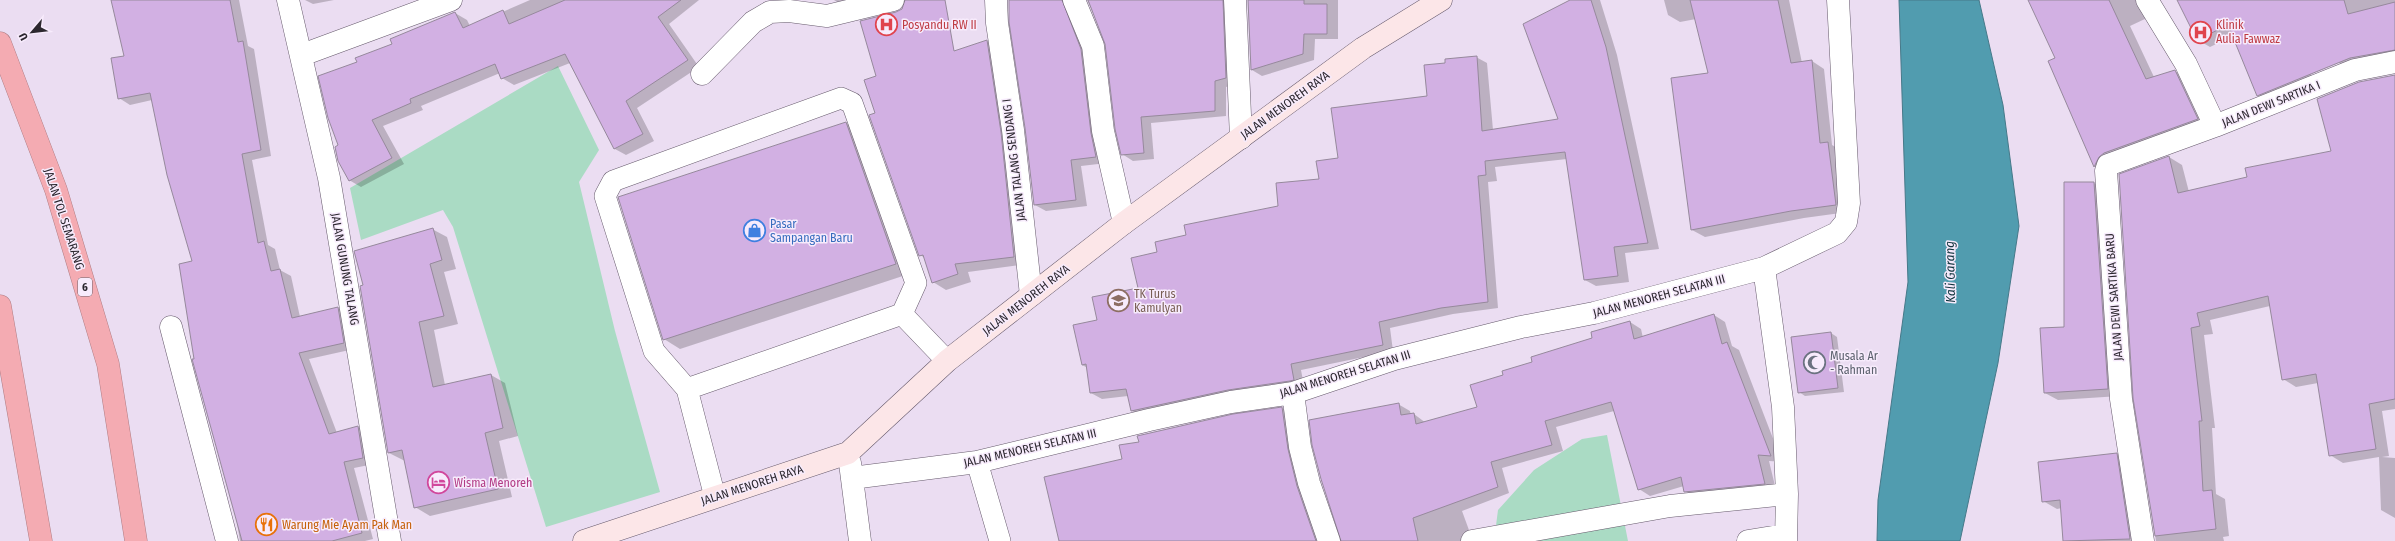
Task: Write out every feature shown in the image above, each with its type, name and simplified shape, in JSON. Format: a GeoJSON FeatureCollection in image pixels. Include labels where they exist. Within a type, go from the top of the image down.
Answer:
{"type":"FeatureCollection","features":[{"type":"Feature","properties":{"kind":"highway","name":"JALAN TOL SEMARANG"},"geometry":{"type":"LineString","coordinates":[[0,43],[56,190],[108,364],[136,541]]}},
{"type":"Feature","properties":{"kind":"highway"},"geometry":{"type":"LineString","coordinates":[[0,306],[41,541]]}},
{"type":"Feature","properties":{"kind":"main road","name":"JALAN MENOREH RAYA"},"geometry":{"type":"LineString","coordinates":[[584,541],[848,453],[947,361],[1124,223],[1363,48],[1442,0]]}},
{"type":"Feature","properties":{"kind":"street","name":"JALAN GUNUNG TALANG"},"geometry":{"type":"LineString","coordinates":[[288,0],[302,55],[329,178],[390,541]]}},
{"type":"Feature","properties":{"kind":"street"},"geometry":{"type":"LineString","coordinates":[[302,55],[451,0]]}},
{"type":"Feature","properties":{"kind":"street"},"geometry":{"type":"LineString","coordinates":[[702,74],[753,22],[770,12],[788,11],[827,16],[893,0]]}},
{"type":"Feature","properties":{"kind":"street","name":"JALAN TALANG SENDANG I"},"geometry":{"type":"LineString","coordinates":[[996,0],[997,23],[1013,130],[1031,295]]}},
{"type":"Feature","properties":{"kind":"street"},"geometry":{"type":"LineString","coordinates":[[1074,0],[1093,46],[1103,131],[1124,223]]}},
{"type":"Feature","properties":{"kind":"street"},"geometry":{"type":"LineString","coordinates":[[1235,0],[1241,138]]}},
{"type":"Feature","properties":{"kind":"street","name":"JALAN MENOREH SELATAN III"},"geometry":{"type":"LineString","coordinates":[[852,478],[977,462],[1149,420],[1231,402],[1293,393],[1394,359],[1521,326],[1594,313],[1764,268],[1837,233],[1846,222],[1850,203],[1838,0]]}},
{"type":"Feature","properties":{"kind":"street","name":"JALAN DEWI SARTIKA I"},"geometry":{"type":"LineString","coordinates":[[2147,0],[2186,64],[2215,126],[2355,70],[2395,62]]}},
{"type":"Feature","properties":{"kind":"street","name":"JALAN DEWI SARTIKA BARU"},"geometry":{"type":"LineString","coordinates":[[2143,541],[2121,399],[2106,171],[2108,165],[2114,162],[2215,126]]}},
{"type":"Feature","properties":{"kind":"street"},"geometry":{"type":"LineString","coordinates":[[1748,541],[1786,538],[1787,494],[1783,407],[1764,268]]}},
{"type":"Feature","properties":{"kind":"street"},"geometry":{"type":"LineString","coordinates":[[171,327],[227,541]]}},
{"type":"Feature","properties":{"kind":"street"},"geometry":{"type":"LineString","coordinates":[[1293,393],[1302,454],[1328,541]]}},
{"type":"Feature","properties":{"kind":"street"},"geometry":{"type":"LineString","coordinates":[[848,453],[860,541]]}},
{"type":"Feature","properties":{"kind":"street"},"geometry":{"type":"LineString","coordinates":[[1472,541],[1670,506],[1787,494]]}},
{"type":"Feature","properties":{"kind":"lane"},"geometry":{"type":"LineString","coordinates":[[687,389],[902,314],[916,283],[852,103],[841,98],[613,182],[605,196],[654,351],[687,389],[715,497]]}},
{"type":"Feature","properties":{"kind":"lane"},"geometry":{"type":"LineString","coordinates":[[902,314],[947,361]]}},
{"type":"Feature","properties":{"kind":"lane"},"geometry":{"type":"LineString","coordinates":[[977,462],[1000,541]]}},
{"type":"Feature","properties":{"kind":"green space"},"geometry":{"type":"Polygon","coordinates":[[[558,66],[599,150],[579,182],[615,331],[660,492],[546,527],[453,227],[443,210],[361,240],[350,188],[558,66]]]}},
{"type":"Feature","properties":{"kind":"green space"},"geometry":{"type":"Polygon","coordinates":[[[1607,435],[1628,541],[1494,541],[1498,510],[1534,470],[1582,439],[1607,435]]]}},
{"type":"Feature","properties":{"kind":"water","name":"Kali Garang"},"geometry":{"type":"Polygon","coordinates":[[[1899,0],[1979,0],[2003,105],[2019,226],[1998,363],[1960,541],[1877,541],[1878,500],[1908,282],[1899,0]]]}},
{"type":"Feature","properties":{"kind":"building"},"geometry":{"type":"Polygon","coordinates":[[[111,0],[230,0],[238,42],[243,41],[261,150],[242,154],[258,243],[264,241],[271,271],[280,269],[292,318],[338,307],[344,343],[299,353],[329,434],[358,426],[363,458],[344,462],[362,533],[332,541],[242,541],[192,359],[194,359],[179,264],[192,261],[167,175],[150,93],[118,99],[111,58],[124,56],[111,0]]]}},
{"type":"Feature","properties":{"kind":"building"},"geometry":{"type":"Polygon","coordinates":[[[565,0],[681,0],[658,17],[688,60],[626,101],[643,134],[614,149],[565,54],[501,79],[495,64],[410,99],[411,103],[372,120],[392,158],[349,181],[338,161],[335,147],[338,145],[328,118],[318,76],[357,62],[355,58],[392,44],[390,39],[455,12],[463,28],[503,10],[509,24],[565,0]]]}},
{"type":"Feature","properties":{"kind":"building"},"geometry":{"type":"Polygon","coordinates":[[[905,0],[945,0],[954,51],[987,40],[1001,132],[1014,257],[955,264],[958,274],[932,283],[923,255],[919,256],[869,115],[875,113],[864,80],[876,76],[860,21],[896,12],[902,9],[905,0]]]}},
{"type":"Feature","properties":{"kind":"building"},"geometry":{"type":"Polygon","coordinates":[[[1009,0],[1062,0],[1081,49],[1091,133],[1096,157],[1071,160],[1076,200],[1034,205],[1025,128],[1009,22],[1009,0]]]}},
{"type":"Feature","properties":{"kind":"building"},"geometry":{"type":"Polygon","coordinates":[[[1088,0],[1223,0],[1226,78],[1215,81],[1215,111],[1141,117],[1144,153],[1121,155],[1115,129],[1105,44],[1088,0]]]}},
{"type":"Feature","properties":{"kind":"building"},"geometry":{"type":"Polygon","coordinates":[[[1248,0],[1304,0],[1304,4],[1327,4],[1327,34],[1304,34],[1303,54],[1251,70],[1248,0]]]}},
{"type":"Feature","properties":{"kind":"building"},"geometry":{"type":"Polygon","coordinates":[[[1570,0],[1591,0],[1606,47],[1648,243],[1614,247],[1618,276],[1584,280],[1565,152],[1485,161],[1486,175],[1478,176],[1488,302],[1441,308],[1379,322],[1383,345],[1291,364],[1294,380],[1290,381],[1228,390],[1131,411],[1126,389],[1090,393],[1086,364],[1082,365],[1073,325],[1097,320],[1092,297],[1138,288],[1131,258],[1157,252],[1155,242],[1186,235],[1184,225],[1278,206],[1276,183],[1319,179],[1316,161],[1338,158],[1331,108],[1427,96],[1424,65],[1445,63],[1445,59],[1477,56],[1482,131],[1558,119],[1523,24],[1570,0]]]}},
{"type":"Feature","properties":{"kind":"building"},"geometry":{"type":"Polygon","coordinates":[[[1690,0],[1778,0],[1791,63],[1812,60],[1820,143],[1828,142],[1836,205],[1791,211],[1691,230],[1671,78],[1708,73],[1690,0]]]}},
{"type":"Feature","properties":{"kind":"building"},"geometry":{"type":"Polygon","coordinates":[[[2028,0],[2109,0],[2146,79],[2175,70],[2198,119],[2104,153],[2099,157],[2094,167],[2048,61],[2055,58],[2028,0]]]}},
{"type":"Feature","properties":{"kind":"building"},"geometry":{"type":"Polygon","coordinates":[[[2177,0],[2344,0],[2348,14],[2395,2],[2395,50],[2350,58],[2257,96],[2228,25],[2197,40],[2177,0]]]}},
{"type":"Feature","properties":{"kind":"building"},"geometry":{"type":"Polygon","coordinates":[[[2395,75],[2395,399],[2369,404],[2376,449],[2329,456],[2316,374],[2282,380],[2268,296],[2197,313],[2200,326],[2191,328],[2202,421],[2199,421],[2203,491],[2212,490],[2216,529],[2155,536],[2133,398],[2119,174],[2169,156],[2178,193],[2247,177],[2245,168],[2331,151],[2317,99],[2359,82],[2395,75]]]}},
{"type":"Feature","properties":{"kind":"building","name":"Pasar Sampangan Baru"},"geometry":{"type":"Polygon","coordinates":[[[846,122],[896,264],[663,340],[618,197],[846,122]]]}},
{"type":"Feature","properties":{"kind":"building"},"geometry":{"type":"Polygon","coordinates":[[[2064,182],[2094,182],[2108,389],[2044,393],[2040,328],[2064,327],[2064,182]]]}},
{"type":"Feature","properties":{"kind":"building"},"geometry":{"type":"Polygon","coordinates":[[[433,228],[442,260],[430,264],[444,316],[419,322],[433,387],[491,374],[503,428],[485,433],[498,489],[414,508],[402,450],[388,453],[360,286],[363,285],[354,251],[433,228]]]}},
{"type":"Feature","properties":{"kind":"building"},"geometry":{"type":"Polygon","coordinates":[[[1714,314],[1722,344],[1727,342],[1771,456],[1758,455],[1765,484],[1684,492],[1681,477],[1638,490],[1611,402],[1545,421],[1552,445],[1491,462],[1498,487],[1413,518],[1418,541],[1341,541],[1321,479],[1312,445],[1309,420],[1399,403],[1401,415],[1414,413],[1416,424],[1477,407],[1470,385],[1503,375],[1502,371],[1532,362],[1531,357],[1592,338],[1591,332],[1630,321],[1634,339],[1714,314]]]}},
{"type":"Feature","properties":{"kind":"building","name":"Musala Ar - Rahman"},"geometry":{"type":"Polygon","coordinates":[[[1831,332],[1838,388],[1798,393],[1791,337],[1831,332]]]}},
{"type":"Feature","properties":{"kind":"building"},"geometry":{"type":"Polygon","coordinates":[[[1282,407],[1288,449],[1297,486],[1316,541],[1059,541],[1044,477],[1122,459],[1119,445],[1139,442],[1137,436],[1233,414],[1282,407]]]}},
{"type":"Feature","properties":{"kind":"building"},"geometry":{"type":"Polygon","coordinates":[[[2117,453],[2130,539],[2063,541],[2060,500],[2042,502],[2038,462],[2117,453]]]}},
{"type":"Feature","properties":{"kind":"place","name":"Posyandu RW II"},"geometry":{"type":"Point","coordinates":[887,25]}},
{"type":"Feature","properties":{"kind":"place","name":"Klinik Aulia Fawwaz"},"geometry":{"type":"Point","coordinates":[2201,32]}},
{"type":"Feature","properties":{"kind":"place","name":"Pasar Sampangan Baru"},"geometry":{"type":"Point","coordinates":[754,231]}},
{"type":"Feature","properties":{"kind":"place","name":"TK Turus Kamulyan"},"geometry":{"type":"Point","coordinates":[1118,301]}},
{"type":"Feature","properties":{"kind":"place","name":"Musala Ar - Rahman"},"geometry":{"type":"Point","coordinates":[1814,363]}},
{"type":"Feature","properties":{"kind":"place","name":"Wisma Menoreh"},"geometry":{"type":"Point","coordinates":[439,483]}},
{"type":"Feature","properties":{"kind":"place","name":"Warung Mie Ayam Pak Man"},"geometry":{"type":"Point","coordinates":[267,525]}}]}
